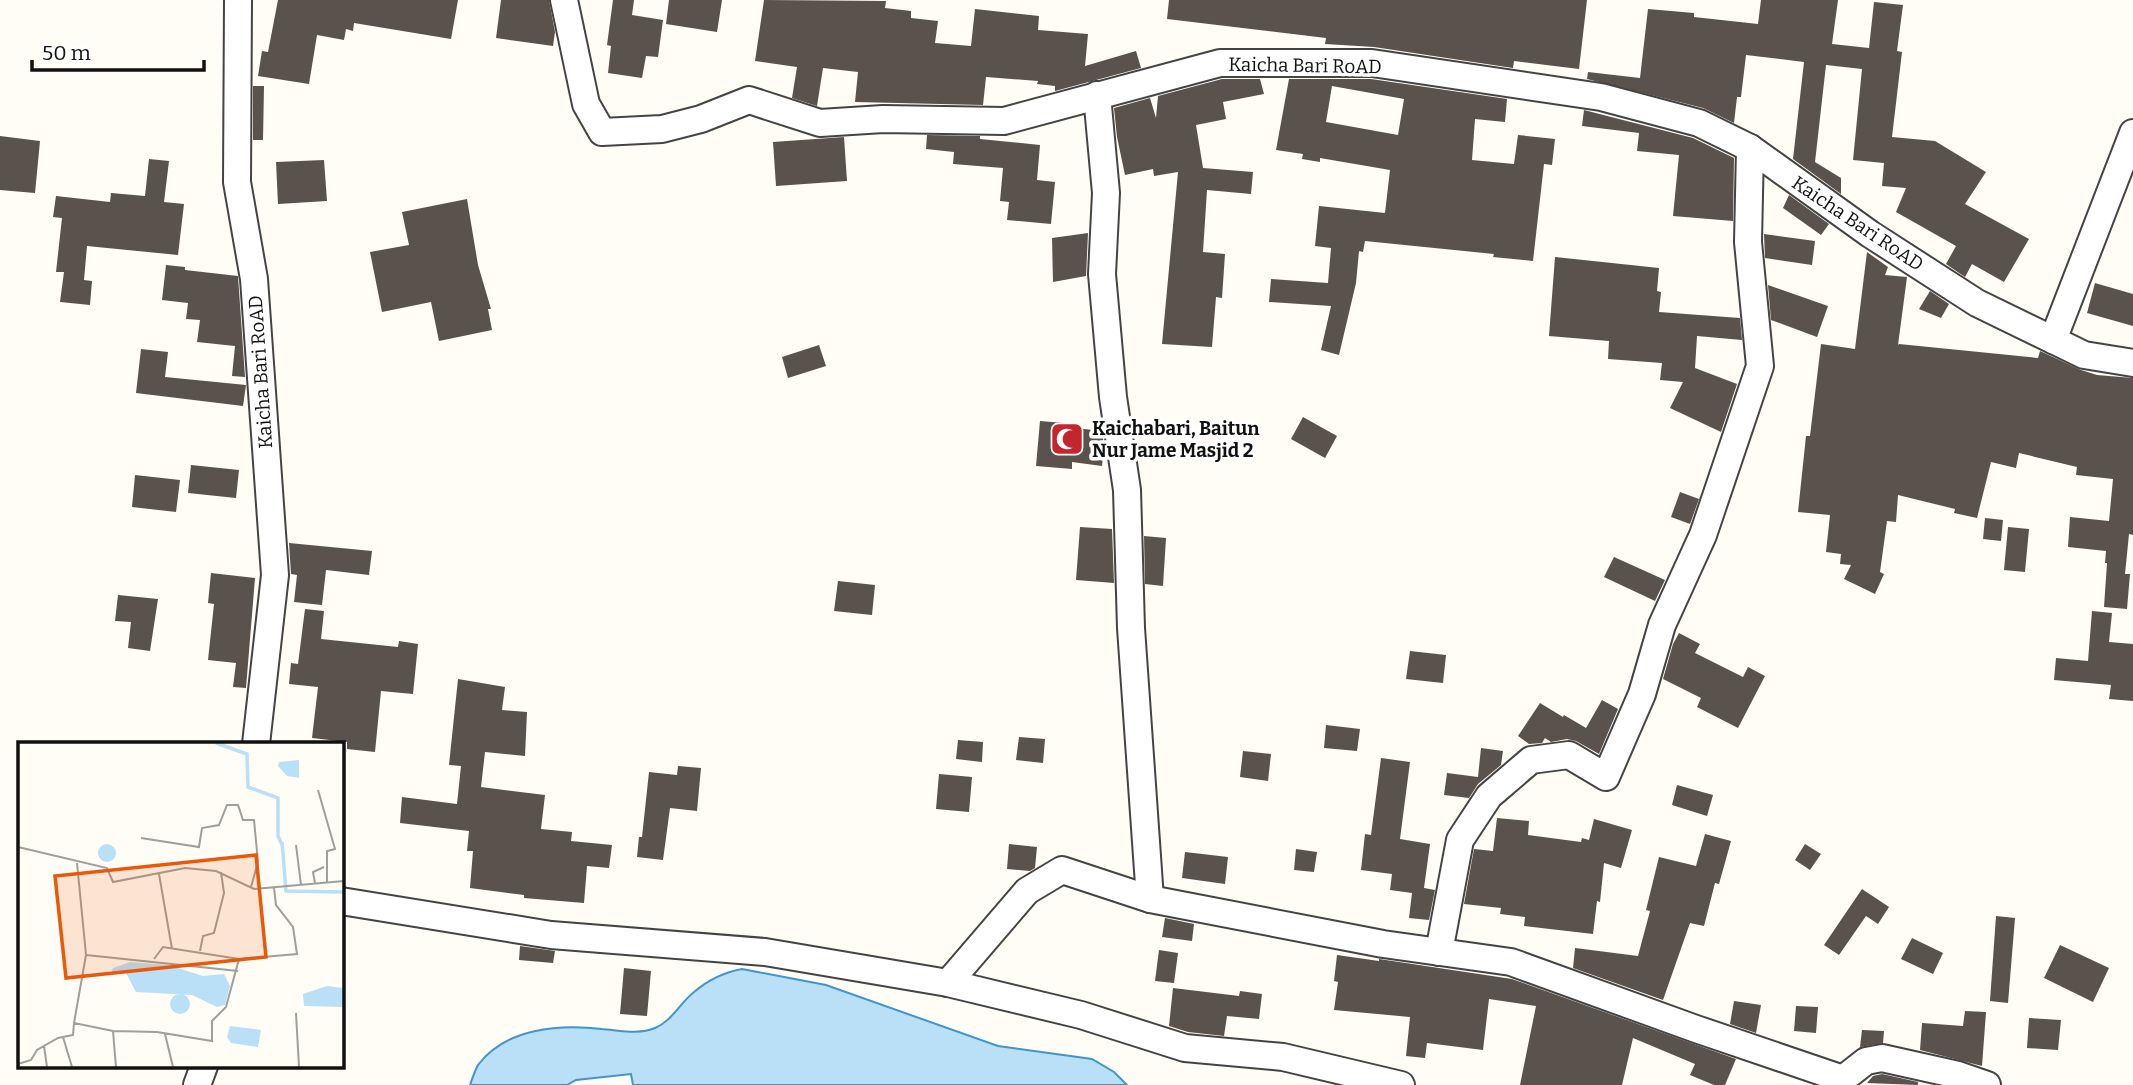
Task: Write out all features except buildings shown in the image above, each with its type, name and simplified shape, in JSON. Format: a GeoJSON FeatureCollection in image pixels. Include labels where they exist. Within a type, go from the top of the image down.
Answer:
{"type":"FeatureCollection","features":[{"type":"Feature","properties":{"kind":"street","name":"Kaicha Bari RoAD"},"geometry":{"type":"LineString","coordinates":[[237,0],[237,182],[254,279],[275,575],[256,742]]}},
{"type":"Feature","properties":{"kind":"street","name":"Kaicha Bari RoAD"},"geometry":{"type":"LineString","coordinates":[[564,0],[586,104],[602,132],[662,129],[701,119],[749,100],[820,123],[883,119],[1004,121],[1220,63],[1372,63],[1601,97],[1699,123],[1750,148],[1870,234],[1977,303],[2084,355],[2133,363]]}},
{"type":"Feature","properties":{"kind":"street"},"geometry":{"type":"LineString","coordinates":[[1097,95],[1106,194],[1102,274],[1113,397],[1127,490],[1130,628],[1150,899]]}},
{"type":"Feature","properties":{"kind":"street"},"geometry":{"type":"LineString","coordinates":[[2053,340],[2133,133]]}},
{"type":"Feature","properties":{"kind":"street"},"geometry":{"type":"LineString","coordinates":[[1439,952],[1460,840],[1489,796],[1531,760],[1569,755],[1606,777],[1642,694],[1662,625],[1703,535],[1760,366],[1748,242],[1750,148]]}},
{"type":"Feature","properties":{"kind":"street"},"geometry":{"type":"LineString","coordinates":[[947,983],[1027,891],[1062,870],[1150,899],[1383,944],[1511,962],[1842,1082],[1867,1061],[1882,1058],[1958,1075],[1987,1085]]}},
{"type":"Feature","properties":{"kind":"street"},"geometry":{"type":"LineString","coordinates":[[343,901],[551,935],[765,952],[947,983],[1082,1015],[1185,1048],[1283,1057],[1401,1085]]}},
{"type":"Feature","properties":{"kind":"street"},"geometry":{"type":"LineString","coordinates":[[197,1085],[203,1068]]}},
{"type":"Feature","properties":{"kind":"water"},"geometry":{"type":"Polygon","coordinates":[[[742,969],[826,985],[998,1046],[1092,1059],[1114,1072],[1127,1085],[633,1085],[631,1074],[576,1080],[567,1085],[470,1085],[478,1065],[503,1043],[518,1036],[568,1027],[628,1032],[649,1030],[666,1021],[689,996],[705,984],[742,969]]]}},
{"type":"Feature","properties":{"kind":"place","name":"Kaichabari, Baitun Nur Jame Masjid 2"},"geometry":{"type":"Point","coordinates":[1067,439]}}]}
